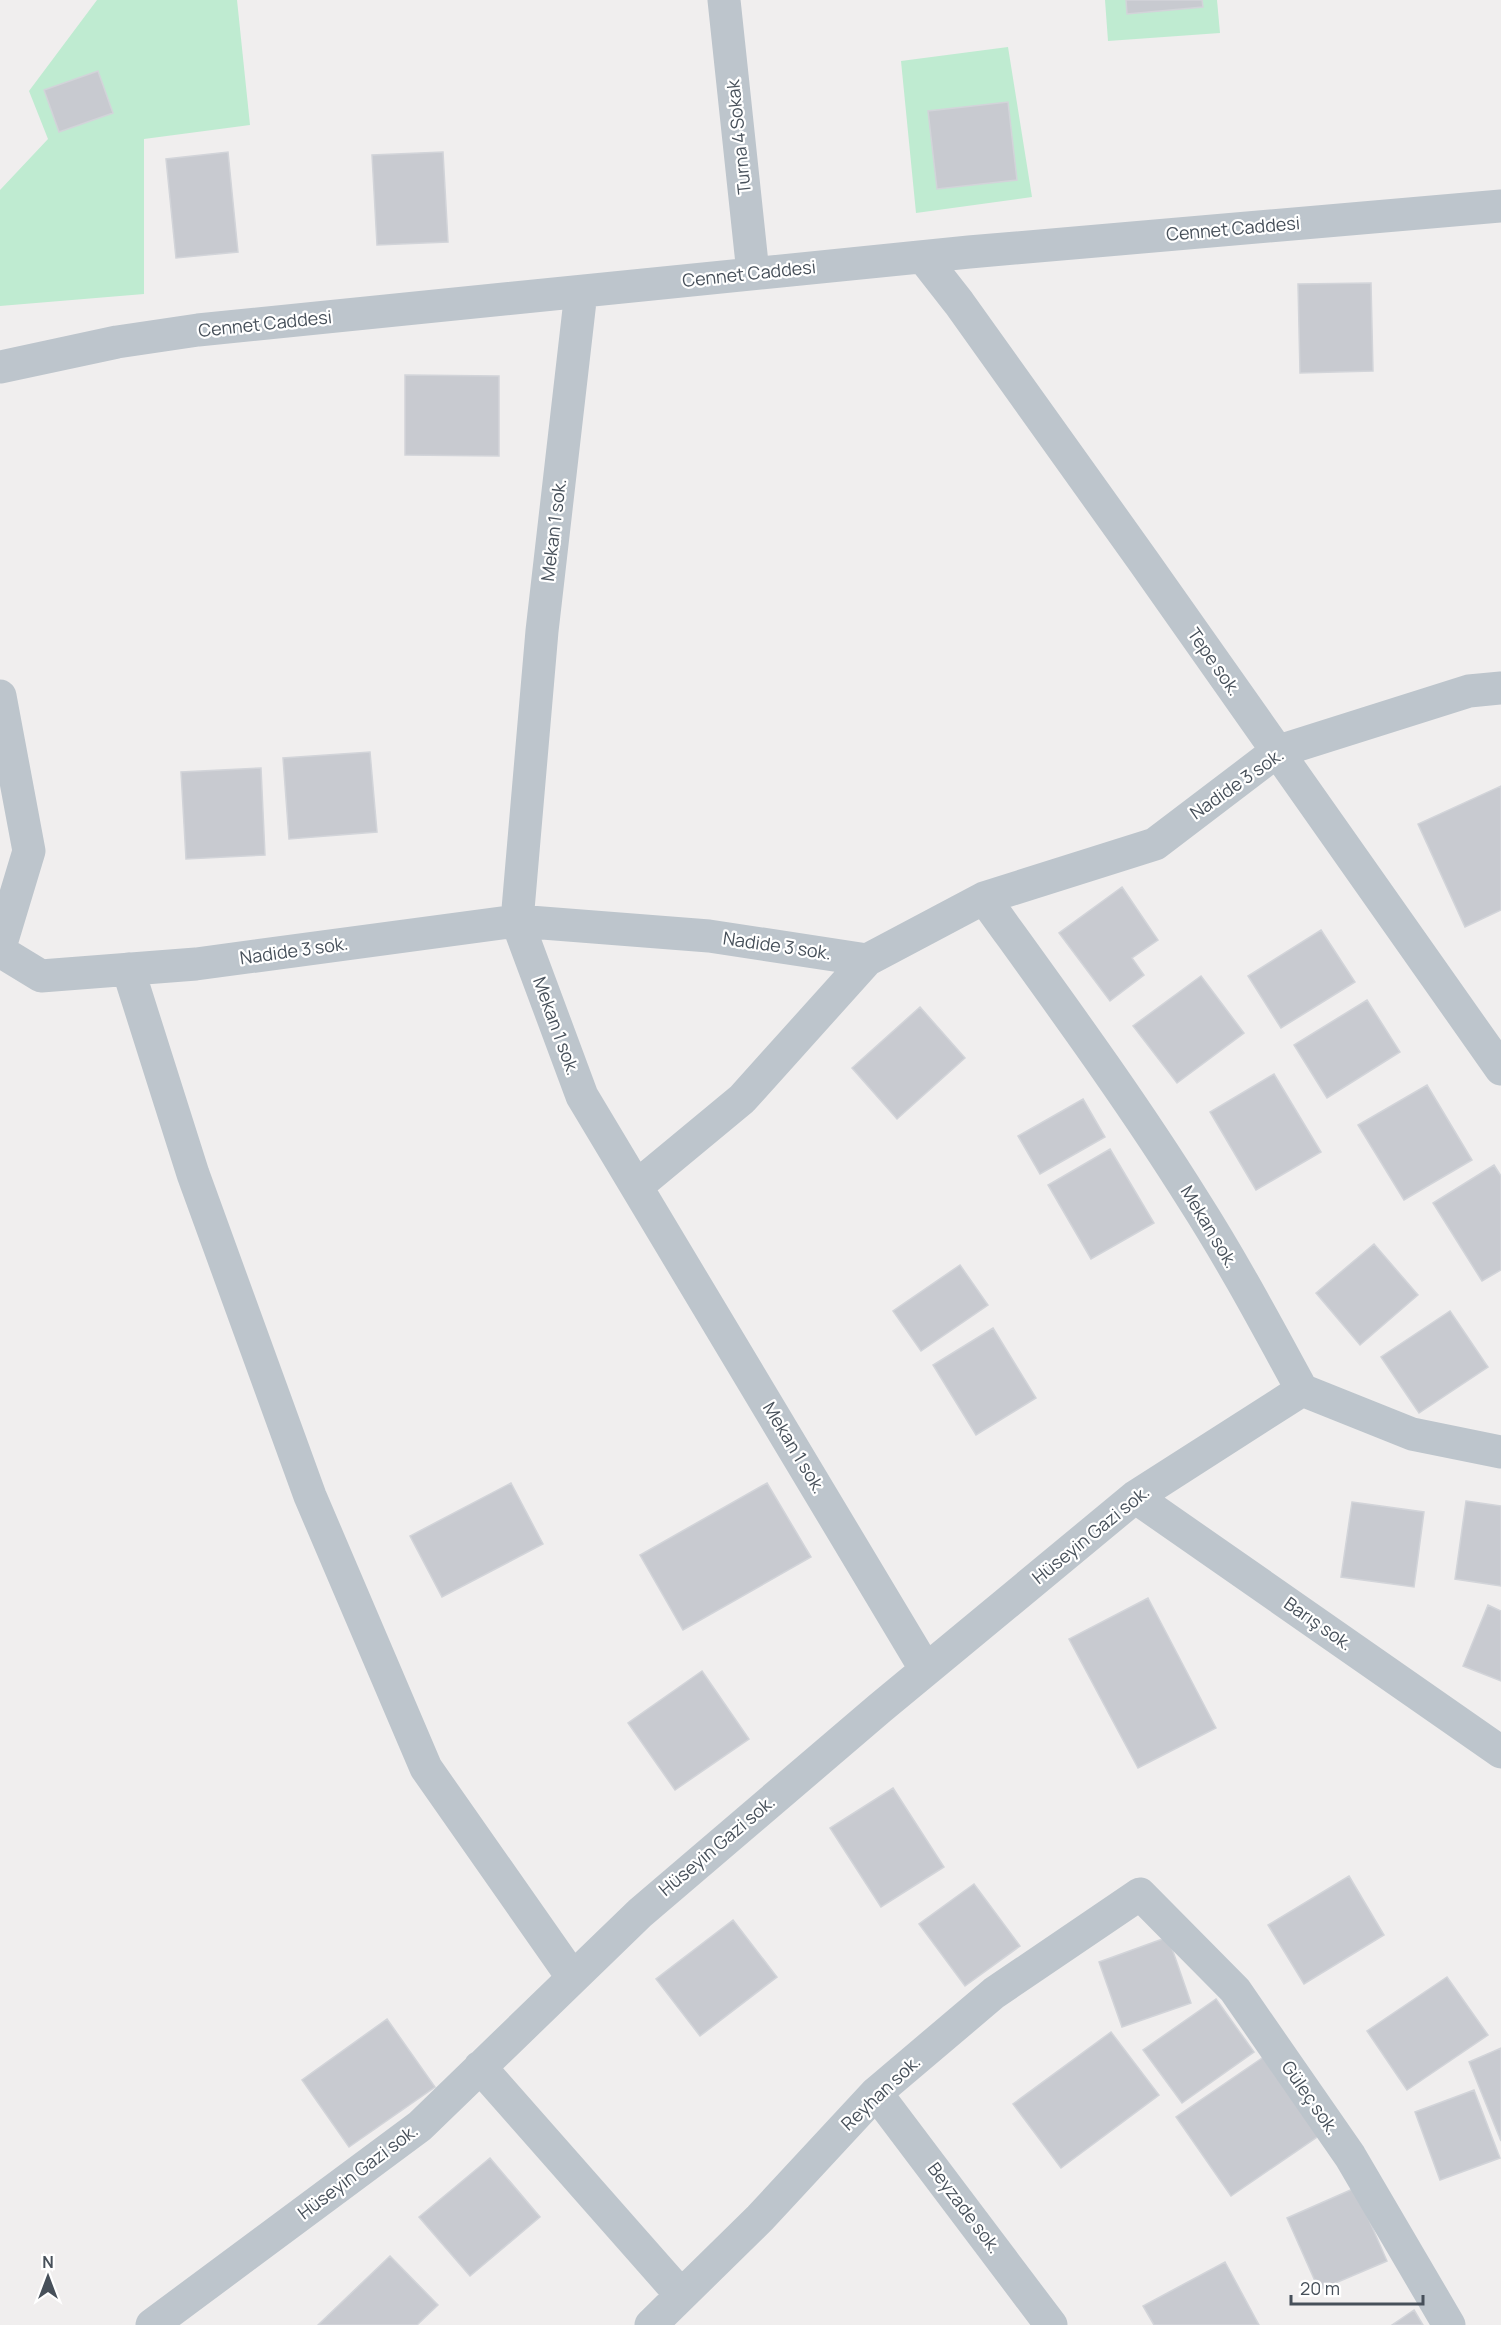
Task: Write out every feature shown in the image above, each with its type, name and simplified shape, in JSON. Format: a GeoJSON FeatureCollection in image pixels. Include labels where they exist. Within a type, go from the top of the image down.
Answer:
{"type":"FeatureCollection","features":[{"type":"Feature","properties":{"kind":"street","name":"Turna 4 Sokak"},"geometry":{"type":"LineString","coordinates":[[724,0],[753,273]]}},
{"type":"Feature","properties":{"kind":"street","name":"Cennet Caddesi"},"geometry":{"type":"LineString","coordinates":[[0,367],[117,342],[198,330],[753,273],[1501,206]]}},
{"type":"Feature","properties":{"kind":"street","name":"Tepe sok."},"geometry":{"type":"LineString","coordinates":[[923,257],[959,303],[1110,514],[1501,1069]]}},
{"type":"Feature","properties":{"kind":"street","name":"Mekan 1 sok."},"geometry":{"type":"LineString","coordinates":[[581,292],[542,631],[517,921],[582,1096],[926,1670]]}},
{"type":"Feature","properties":{"kind":"street","name":"Nadide 3 sok."},"geometry":{"type":"LineString","coordinates":[[0,949],[41,976],[196,964],[517,921],[709,936],[867,960],[984,898],[1155,844],[1276,752],[1468,691],[1501,688]]}},
{"type":"Feature","properties":{"kind":"street"},"geometry":{"type":"LineString","coordinates":[[0,696],[29,850],[0,949]]}},
{"type":"Feature","properties":{"kind":"street","name":"Mekan sok."},"geometry":{"type":"LineString","coordinates":[[984,898],[1092,1049],[1194,1200],[1257,1306],[1302,1390]]}},
{"type":"Feature","properties":{"kind":"street"},"geometry":{"type":"LineString","coordinates":[[637,1186],[742,1099],[867,960]]}},
{"type":"Feature","properties":{"kind":"street"},"geometry":{"type":"LineString","coordinates":[[128,969],[194,1174],[310,1496],[426,1768],[573,1978]]}},
{"type":"Feature","properties":{"kind":"street"},"geometry":{"type":"LineString","coordinates":[[1302,1390],[1412,1434],[1501,1452]]}},
{"type":"Feature","properties":{"kind":"street","name":"Hüseyin Gazi sok."},"geometry":{"type":"LineString","coordinates":[[152,2325],[420,2126],[640,1913],[1134,1497],[1302,1390]]}},
{"type":"Feature","properties":{"kind":"street","name":"Barış sok."},"geometry":{"type":"LineString","coordinates":[[1134,1497],[1501,1752]]}},
{"type":"Feature","properties":{"kind":"street","name":"Reyhan sok."},"geometry":{"type":"LineString","coordinates":[[651,2325],[760,2218],[876,2092],[994,1993],[1140,1894]]}},
{"type":"Feature","properties":{"kind":"street","name":"Güleç sok."},"geometry":{"type":"LineString","coordinates":[[1140,1894],[1235,1990],[1350,2156],[1449,2325]]}},
{"type":"Feature","properties":{"kind":"street"},"geometry":{"type":"LineString","coordinates":[[480,2067],[681,2295]]}},
{"type":"Feature","properties":{"kind":"street","name":"Beyzade sok."},"geometry":{"type":"LineString","coordinates":[[876,2092],[1051,2325]]}},
{"type":"Feature","properties":{"kind":"green space"},"geometry":{"type":"Polygon","coordinates":[[[97,0],[237,0],[250,125],[144,139],[144,294],[0,306],[0,190],[48,139],[29,91],[97,0]]]}},
{"type":"Feature","properties":{"kind":"green space"},"geometry":{"type":"Polygon","coordinates":[[[1105,0],[1217,0],[1220,33],[1108,41],[1105,0]]]}},
{"type":"Feature","properties":{"kind":"green space"},"geometry":{"type":"Polygon","coordinates":[[[1008,47],[1032,197],[916,213],[901,61],[1008,47]]]}},
{"type":"Feature","properties":{"kind":"building"},"geometry":{"type":"Polygon","coordinates":[[[1126,0],[1202,0],[1203,7],[1127,14],[1126,0]]]}},
{"type":"Feature","properties":{"kind":"building"},"geometry":{"type":"Polygon","coordinates":[[[98,71],[113,113],[59,132],[44,90],[98,71]]]}},
{"type":"Feature","properties":{"kind":"building"},"geometry":{"type":"Polygon","coordinates":[[[1008,102],[1017,180],[937,189],[928,111],[1008,102]]]}},
{"type":"Feature","properties":{"kind":"building"},"geometry":{"type":"Polygon","coordinates":[[[228,152],[238,252],[176,258],[166,159],[228,152]]]}},
{"type":"Feature","properties":{"kind":"building"},"geometry":{"type":"Polygon","coordinates":[[[443,152],[448,242],[377,245],[372,155],[443,152]]]}},
{"type":"Feature","properties":{"kind":"building"},"geometry":{"type":"Polygon","coordinates":[[[1371,283],[1373,371],[1300,373],[1298,284],[1371,283]]]}},
{"type":"Feature","properties":{"kind":"building"},"geometry":{"type":"Polygon","coordinates":[[[405,375],[499,376],[499,456],[405,455],[405,375]]]}},
{"type":"Feature","properties":{"kind":"building"},"geometry":{"type":"Polygon","coordinates":[[[370,752],[377,832],[289,839],[283,758],[370,752]]]}},
{"type":"Feature","properties":{"kind":"building"},"geometry":{"type":"Polygon","coordinates":[[[261,768],[265,855],[186,859],[181,772],[261,768]]]}},
{"type":"Feature","properties":{"kind":"building"},"geometry":{"type":"Polygon","coordinates":[[[1501,786],[1501,910],[1465,927],[1418,824],[1501,786]]]}},
{"type":"Feature","properties":{"kind":"building"},"geometry":{"type":"Polygon","coordinates":[[[1122,887],[1158,940],[1132,958],[1144,975],[1110,1001],[1059,933],[1122,887]]]}},
{"type":"Feature","properties":{"kind":"building"},"geometry":{"type":"Polygon","coordinates":[[[1321,930],[1355,982],[1281,1028],[1248,976],[1321,930]]]}},
{"type":"Feature","properties":{"kind":"building"},"geometry":{"type":"Polygon","coordinates":[[[1201,976],[1244,1033],[1177,1083],[1133,1026],[1201,976]]]}},
{"type":"Feature","properties":{"kind":"building"},"geometry":{"type":"Polygon","coordinates":[[[1367,1000],[1400,1052],[1327,1098],[1294,1045],[1367,1000]]]}},
{"type":"Feature","properties":{"kind":"building"},"geometry":{"type":"Polygon","coordinates":[[[920,1007],[965,1058],[897,1119],[852,1068],[920,1007]]]}},
{"type":"Feature","properties":{"kind":"building"},"geometry":{"type":"Polygon","coordinates":[[[1274,1074],[1321,1152],[1256,1190],[1210,1112],[1274,1074]]]}},
{"type":"Feature","properties":{"kind":"building"},"geometry":{"type":"Polygon","coordinates":[[[1427,1085],[1472,1160],[1404,1200],[1358,1125],[1427,1085]]]}},
{"type":"Feature","properties":{"kind":"building"},"geometry":{"type":"Polygon","coordinates":[[[1083,1099],[1105,1137],[1040,1174],[1018,1136],[1083,1099]]]}},
{"type":"Feature","properties":{"kind":"building"},"geometry":{"type":"Polygon","coordinates":[[[1110,1149],[1154,1223],[1091,1259],[1048,1185],[1110,1149]]]}},
{"type":"Feature","properties":{"kind":"building"},"geometry":{"type":"Polygon","coordinates":[[[1494,1165],[1501,1176],[1501,1270],[1482,1281],[1433,1203],[1494,1165]]]}},
{"type":"Feature","properties":{"kind":"building"},"geometry":{"type":"Polygon","coordinates":[[[1374,1244],[1418,1295],[1360,1345],[1316,1293],[1374,1244]]]}},
{"type":"Feature","properties":{"kind":"building"},"geometry":{"type":"Polygon","coordinates":[[[960,1265],[988,1305],[921,1351],[893,1311],[960,1265]]]}},
{"type":"Feature","properties":{"kind":"building"},"geometry":{"type":"Polygon","coordinates":[[[1450,1311],[1488,1367],[1419,1413],[1381,1357],[1450,1311]]]}},
{"type":"Feature","properties":{"kind":"building"},"geometry":{"type":"Polygon","coordinates":[[[993,1328],[1036,1398],[976,1435],[933,1365],[993,1328]]]}},
{"type":"Feature","properties":{"kind":"building"},"geometry":{"type":"Polygon","coordinates":[[[511,1483],[543,1544],[442,1597],[410,1536],[511,1483]]]}},
{"type":"Feature","properties":{"kind":"building"},"geometry":{"type":"Polygon","coordinates":[[[767,1483],[811,1557],[683,1630],[640,1555],[767,1483]]]}},
{"type":"Feature","properties":{"kind":"building"},"geometry":{"type":"Polygon","coordinates":[[[1466,1501],[1501,1506],[1501,1586],[1455,1579],[1466,1501]]]}},
{"type":"Feature","properties":{"kind":"building"},"geometry":{"type":"Polygon","coordinates":[[[1352,1502],[1424,1512],[1414,1587],[1341,1577],[1352,1502]]]}},
{"type":"Feature","properties":{"kind":"building"},"geometry":{"type":"Polygon","coordinates":[[[1148,1598],[1216,1728],[1138,1768],[1069,1639],[1148,1598]]]}},
{"type":"Feature","properties":{"kind":"building"},"geometry":{"type":"Polygon","coordinates":[[[1488,1605],[1501,1611],[1501,1681],[1463,1666],[1488,1605]]]}},
{"type":"Feature","properties":{"kind":"building"},"geometry":{"type":"Polygon","coordinates":[[[702,1671],[749,1739],[675,1790],[628,1723],[702,1671]]]}},
{"type":"Feature","properties":{"kind":"building"},"geometry":{"type":"Polygon","coordinates":[[[893,1788],[944,1867],[881,1907],[830,1828],[893,1788]]]}},
{"type":"Feature","properties":{"kind":"building"},"geometry":{"type":"Polygon","coordinates":[[[1349,1876],[1384,1935],[1304,1984],[1268,1925],[1349,1876]]]}},
{"type":"Feature","properties":{"kind":"building"},"geometry":{"type":"Polygon","coordinates":[[[974,1884],[1020,1946],[965,1986],[919,1924],[974,1884]]]}},
{"type":"Feature","properties":{"kind":"building"},"geometry":{"type":"Polygon","coordinates":[[[733,1920],[777,1977],[700,2036],[656,1979],[733,1920]]]}},
{"type":"Feature","properties":{"kind":"building"},"geometry":{"type":"Polygon","coordinates":[[[1168,1937],[1191,2003],[1122,2027],[1099,1962],[1168,1937]]]}},
{"type":"Feature","properties":{"kind":"building"},"geometry":{"type":"Polygon","coordinates":[[[1447,1977],[1488,2035],[1407,2090],[1367,2031],[1447,1977]]]}},
{"type":"Feature","properties":{"kind":"building"},"geometry":{"type":"Polygon","coordinates":[[[1216,1999],[1254,2052],[1182,2103],[1143,2050],[1216,1999]]]}},
{"type":"Feature","properties":{"kind":"building"},"geometry":{"type":"Polygon","coordinates":[[[387,2019],[435,2087],[349,2147],[302,2080],[387,2019]]]}},
{"type":"Feature","properties":{"kind":"building"},"geometry":{"type":"Polygon","coordinates":[[[1111,2032],[1159,2095],[1061,2168],[1013,2104],[1111,2032]]]}},
{"type":"Feature","properties":{"kind":"building"},"geometry":{"type":"Polygon","coordinates":[[[1501,2048],[1501,2141],[1469,2062],[1501,2048]]]}},
{"type":"Feature","properties":{"kind":"building"},"geometry":{"type":"Polygon","coordinates":[[[1268,2054],[1323,2133],[1231,2196],[1176,2117],[1268,2054]]]}},
{"type":"Feature","properties":{"kind":"building"},"geometry":{"type":"Polygon","coordinates":[[[1474,2090],[1500,2158],[1440,2180],[1415,2112],[1474,2090]]]}},
{"type":"Feature","properties":{"kind":"building"},"geometry":{"type":"Polygon","coordinates":[[[490,2158],[540,2217],[470,2276],[419,2217],[490,2158]]]}},
{"type":"Feature","properties":{"kind":"building"},"geometry":{"type":"Polygon","coordinates":[[[1355,2188],[1387,2261],[1319,2290],[1287,2218],[1355,2188]]]}},
{"type":"Feature","properties":{"kind":"building"},"geometry":{"type":"Polygon","coordinates":[[[390,2256],[438,2305],[417,2325],[318,2325],[390,2256]]]}},
{"type":"Feature","properties":{"kind":"building"},"geometry":{"type":"Polygon","coordinates":[[[1225,2262],[1259,2325],[1154,2325],[1143,2306],[1225,2262]]]}},
{"type":"Feature","properties":{"kind":"building"},"geometry":{"type":"Polygon","coordinates":[[[1414,2310],[1423,2325],[1392,2325],[1414,2310]]]}}]}
